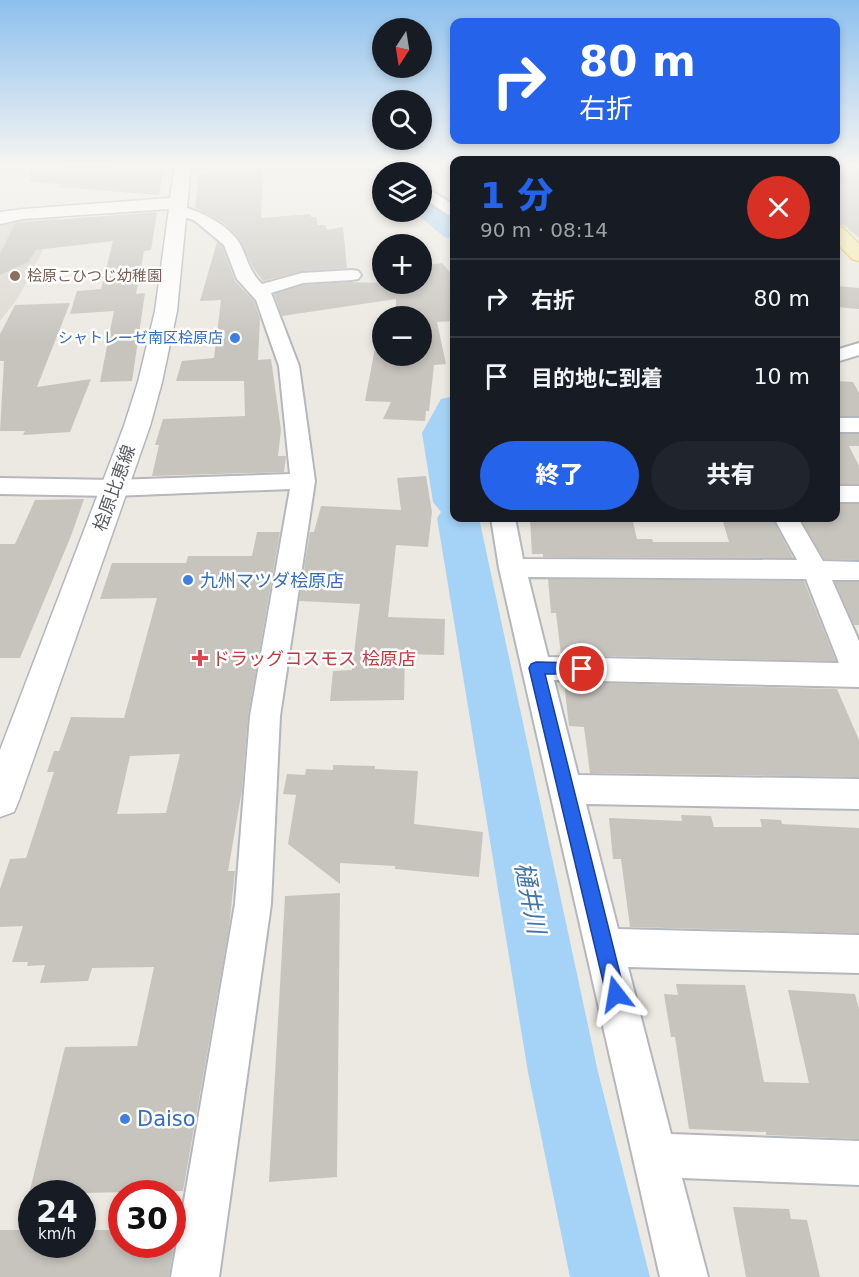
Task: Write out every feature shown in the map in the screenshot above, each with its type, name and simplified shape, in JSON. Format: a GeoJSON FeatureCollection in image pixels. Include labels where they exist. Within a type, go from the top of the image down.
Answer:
{"type":"FeatureCollection","features":[{"type":"Feature","properties":{"kind":"main road","name":"桧原比恵線"},"geometry":{"type":"LineString","coordinates":[[0,800],[137,426],[161,337],[175,225]]}},
{"type":"Feature","properties":{"kind":"main road"},"geometry":{"type":"LineString","coordinates":[[840,239],[859,255]]}},
{"type":"Feature","properties":{"kind":"street"},"geometry":{"type":"LineString","coordinates":[[195,1277],[253,904],[265,716],[303,481],[289,366],[265,298],[246,279],[231,243],[209,225]]}},
{"type":"Feature","properties":{"kind":"street"},"geometry":{"type":"LineString","coordinates":[[302,278],[300,267],[315,260]]}},
{"type":"Feature","properties":{"kind":"street"},"geometry":{"type":"LineString","coordinates":[[259,291],[302,278],[352,275]]}},
{"type":"Feature","properties":{"kind":"street"},"geometry":{"type":"LineString","coordinates":[[847,353],[859,369]]}},
{"type":"Feature","properties":{"kind":"street"},"geometry":{"type":"LineString","coordinates":[[840,424],[859,425]]}},
{"type":"Feature","properties":{"kind":"street"},"geometry":{"type":"LineString","coordinates":[[0,486],[114,488],[303,481]]}},
{"type":"Feature","properties":{"kind":"street"},"geometry":{"type":"LineString","coordinates":[[840,494],[859,494]]}},
{"type":"Feature","properties":{"kind":"street"},"geometry":{"type":"LineString","coordinates":[[504,522],[512,568],[684,1277]]}},
{"type":"Feature","properties":{"kind":"street"},"geometry":{"type":"LineString","coordinates":[[536,668],[859,675],[815,570],[788,522]]}},
{"type":"Feature","properties":{"kind":"street"},"geometry":{"type":"LineString","coordinates":[[512,568],[859,571]]}},
{"type":"Feature","properties":{"kind":"street"},"geometry":{"type":"LineString","coordinates":[[566,789],[859,794]]}},
{"type":"Feature","properties":{"kind":"street"},"geometry":{"type":"LineString","coordinates":[[605,948],[859,954]]}},
{"type":"Feature","properties":{"kind":"street"},"geometry":{"type":"LineString","coordinates":[[655,1155],[859,1163]]}},
{"type":"Feature","properties":{"kind":"shaded area","name":"桧原こひつじ幼稚園"},"geometry":{"type":"Polygon","coordinates":[[[0,225],[57,225],[18,298],[0,321],[0,225]]]}},
{"type":"Feature","properties":{"kind":"building"},"geometry":{"type":"Polygon","coordinates":[[[14,225],[155,225],[151,250],[144,251],[136,294],[145,293],[132,381],[100,382],[114,311],[70,314],[77,291],[101,289],[113,241],[36,250],[28,262],[0,275],[0,254],[14,225]]]}},
{"type":"Feature","properties":{"kind":"building"},"geometry":{"type":"Polygon","coordinates":[[[225,225],[318,225],[325,225],[327,230],[343,227],[347,268],[302,271],[263,281],[254,269],[237,235],[225,225]]]}},
{"type":"Feature","properties":{"kind":"building"},"geometry":{"type":"Polygon","coordinates":[[[840,225],[859,225],[859,238],[840,225]]]}},
{"type":"Feature","properties":{"kind":"building"},"geometry":{"type":"Polygon","coordinates":[[[217,242],[222,246],[235,281],[254,301],[260,319],[258,360],[271,359],[281,430],[278,456],[286,456],[284,472],[152,476],[159,445],[155,445],[163,419],[245,416],[244,381],[176,381],[182,361],[214,358],[221,300],[200,301],[217,242]]]}},
{"type":"Feature","properties":{"kind":"building"},"geometry":{"type":"Polygon","coordinates":[[[442,263],[450,272],[450,321],[437,322],[446,364],[434,365],[429,411],[426,411],[425,421],[383,419],[391,402],[365,401],[372,364],[372,366],[432,366],[432,306],[396,306],[396,299],[282,316],[274,294],[303,285],[372,283],[372,294],[432,294],[432,264],[442,263]]]}},
{"type":"Feature","properties":{"kind":"building"},"geometry":{"type":"Polygon","coordinates":[[[840,286],[859,288],[859,309],[840,307],[840,286]]]}},
{"type":"Feature","properties":{"kind":"building"},"geometry":{"type":"Polygon","coordinates":[[[70,303],[37,387],[91,379],[70,432],[23,435],[25,431],[0,431],[4,361],[0,361],[0,334],[15,305],[70,303]]]}},
{"type":"Feature","properties":{"kind":"building"},"geometry":{"type":"Polygon","coordinates":[[[840,381],[853,382],[859,393],[859,416],[840,416],[840,381]]]}},
{"type":"Feature","properties":{"kind":"building"},"geometry":{"type":"Polygon","coordinates":[[[840,434],[859,434],[859,446],[849,446],[859,466],[859,484],[840,484],[840,434]]]}},
{"type":"Feature","properties":{"kind":"building"},"geometry":{"type":"Polygon","coordinates":[[[426,476],[432,512],[428,547],[396,545],[388,617],[445,619],[444,655],[405,654],[404,700],[330,701],[333,671],[352,670],[360,604],[299,601],[310,532],[314,532],[321,506],[401,510],[397,478],[426,476]]]}},
{"type":"Feature","properties":{"kind":"building"},"geometry":{"type":"Polygon","coordinates":[[[84,499],[20,658],[0,658],[0,544],[15,544],[35,500],[84,499]]]}},
{"type":"Feature","properties":{"kind":"building"},"geometry":{"type":"Polygon","coordinates":[[[840,504],[859,504],[859,560],[824,559],[802,522],[840,522],[840,504]]]}},
{"type":"Feature","properties":{"kind":"building"},"geometry":{"type":"Polygon","coordinates":[[[530,522],[633,522],[637,539],[652,539],[653,542],[729,542],[723,522],[774,522],[793,558],[543,557],[543,554],[532,554],[530,522]]]}},
{"type":"Feature","properties":{"kind":"building"},"geometry":{"type":"Polygon","coordinates":[[[257,532],[280,532],[248,716],[242,790],[228,871],[235,871],[229,928],[185,1180],[108,1180],[108,1192],[96,1193],[96,1180],[32,1180],[65,1047],[137,1046],[154,967],[92,968],[88,981],[40,983],[45,965],[27,966],[28,962],[12,962],[23,926],[0,927],[0,889],[10,859],[26,858],[54,772],[47,772],[54,751],[59,751],[71,717],[124,718],[157,598],[100,599],[112,563],[186,563],[188,556],[252,556],[257,532]],[[180,754],[130,756],[117,814],[166,813],[180,754]]]}},
{"type":"Feature","properties":{"kind":"building"},"geometry":{"type":"Polygon","coordinates":[[[548,579],[804,581],[836,661],[561,655],[556,613],[551,613],[548,579]]]}},
{"type":"Feature","properties":{"kind":"building"},"geometry":{"type":"Polygon","coordinates":[[[835,582],[859,582],[859,625],[854,625],[835,582]]]}},
{"type":"Feature","properties":{"kind":"building"},"geometry":{"type":"Polygon","coordinates":[[[564,682],[837,689],[859,740],[859,777],[590,773],[584,727],[569,726],[564,682]]]}},
{"type":"Feature","properties":{"kind":"building"},"geometry":{"type":"Polygon","coordinates":[[[333,765],[375,766],[375,769],[418,771],[414,824],[483,832],[479,877],[395,869],[395,866],[340,863],[340,884],[288,844],[296,795],[283,794],[287,774],[305,775],[306,769],[333,770],[333,765]]]}},
{"type":"Feature","properties":{"kind":"building"},"geometry":{"type":"Polygon","coordinates":[[[681,815],[711,816],[714,827],[762,827],[760,819],[781,820],[782,824],[859,828],[859,933],[630,927],[621,859],[613,859],[609,818],[682,821],[681,815]]]}},
{"type":"Feature","properties":{"kind":"building"},"geometry":{"type":"Polygon","coordinates":[[[340,893],[337,1177],[269,1182],[285,896],[340,893]]]}},
{"type":"Feature","properties":{"kind":"building"},"geometry":{"type":"Polygon","coordinates":[[[676,984],[745,985],[764,1082],[809,1083],[788,990],[855,994],[859,1009],[859,1139],[689,1129],[675,1037],[671,1037],[664,994],[678,995],[676,984]]]}},
{"type":"Feature","properties":{"kind":"building"},"geometry":{"type":"Polygon","coordinates":[[[733,1207],[789,1209],[791,1219],[807,1220],[820,1277],[746,1277],[733,1207]]]}},
{"type":"Feature","properties":{"kind":"building"},"geometry":{"type":"Polygon","coordinates":[[[0,1230],[18,1230],[18,1258],[96,1258],[96,1230],[108,1230],[108,1258],[172,1258],[169,1277],[0,1277],[0,1230]]]}},
{"type":"Feature","properties":{"kind":"waterway","name":"樋井川"},"geometry":{"type":"LineString","coordinates":[[446,225],[450,228]]}},
{"type":"Feature","properties":{"kind":"waterway","name":"樋井川"},"geometry":{"type":"LineString","coordinates":[[450,415],[441,433],[450,481]]}},
{"type":"Feature","properties":{"kind":"waterway","name":"樋井川"},"geometry":{"type":"LineString","coordinates":[[459,522],[563,1072],[610,1277]]}},
{"type":"Feature","properties":{"kind":"place","name":"桧原こひつじ幼稚園"},"geometry":{"type":"Point","coordinates":[15,276]}},
{"type":"Feature","properties":{"kind":"place","name":"シャトレーゼ南区桧原店"},"geometry":{"type":"Point","coordinates":[235,338]}},
{"type":"Feature","properties":{"kind":"place","name":"九州マツダ桧原店"},"geometry":{"type":"Point","coordinates":[188,580]}},
{"type":"Feature","properties":{"kind":"place","name":"ドラッグコスモス 桧原店"},"geometry":{"type":"Point","coordinates":[200,658]}},
{"type":"Feature","properties":{"kind":"place","name":"Daiso"},"geometry":{"type":"Point","coordinates":[125,1119]}},
{"type":"Feature","properties":{"kind":"route"},"geometry":{"type":"LineString","coordinates":[[582,669],[536,668],[616,994]]}}]}
